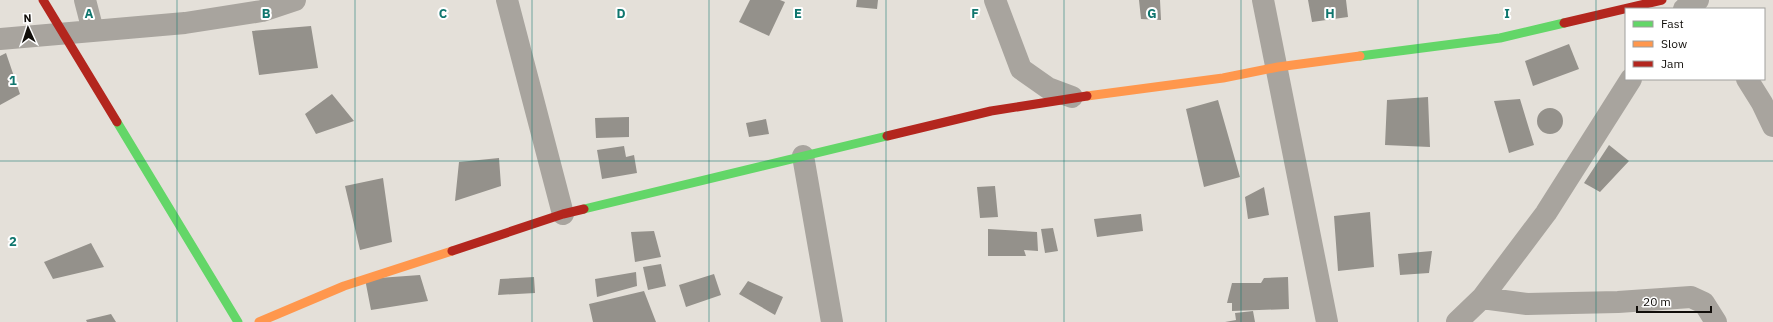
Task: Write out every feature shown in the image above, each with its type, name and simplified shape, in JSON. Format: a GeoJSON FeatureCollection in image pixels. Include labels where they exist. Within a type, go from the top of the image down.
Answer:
{"type":"FeatureCollection","features":[{"type":"Feature","properties":{"kind":"street"},"geometry":{"type":"LineString","coordinates":[[43,0],[238,322]]}},
{"type":"Feature","properties":{"kind":"street"},"geometry":{"type":"LineString","coordinates":[[86,0],[93,31]]}},
{"type":"Feature","properties":{"kind":"street"},"geometry":{"type":"LineString","coordinates":[[0,39],[185,23],[262,11],[295,0]]}},
{"type":"Feature","properties":{"kind":"street"},"geometry":{"type":"LineString","coordinates":[[507,0],[563,214]]}},
{"type":"Feature","properties":{"kind":"street"},"geometry":{"type":"LineString","coordinates":[[994,0],[1021,69],[1048,88],[1072,97]]}},
{"type":"Feature","properties":{"kind":"street"},"geometry":{"type":"LineString","coordinates":[[1263,0],[1278,67],[1327,322]]}},
{"type":"Feature","properties":{"kind":"street"},"geometry":{"type":"LineString","coordinates":[[1628,8],[1662,0]]}},
{"type":"Feature","properties":{"kind":"street"},"geometry":{"type":"LineString","coordinates":[[1686,8],[1698,0]]}},
{"type":"Feature","properties":{"kind":"street"},"geometry":{"type":"LineString","coordinates":[[259,322],[344,286],[563,214],[991,111],[1072,97],[1222,78],[1278,67],[1500,38],[1625,9]]}},
{"type":"Feature","properties":{"kind":"street"},"geometry":{"type":"LineString","coordinates":[[1461,321],[1482,298],[1546,213],[1630,80]]}},
{"type":"Feature","properties":{"kind":"street"},"geometry":{"type":"LineString","coordinates":[[1748,80],[1762,103],[1773,126]]}},
{"type":"Feature","properties":{"kind":"street"},"geometry":{"type":"LineString","coordinates":[[803,156],[832,322]]}},
{"type":"Feature","properties":{"kind":"street"},"geometry":{"type":"LineString","coordinates":[[1482,298],[1527,304],[1618,302],[1691,297],[1704,303],[1716,322]]}},
{"type":"Feature","properties":{"kind":"building"},"geometry":{"type":"Polygon","coordinates":[[[750,0],[780,0],[785,2],[769,36],[739,22],[750,0]]]}},
{"type":"Feature","properties":{"kind":"building"},"geometry":{"type":"Polygon","coordinates":[[[857,0],[878,0],[877,9],[856,7],[857,0]]]}},
{"type":"Feature","properties":{"kind":"building"},"geometry":{"type":"Polygon","coordinates":[[[1139,0],[1160,0],[1161,20],[1141,19],[1139,0]]]}},
{"type":"Feature","properties":{"kind":"building"},"geometry":{"type":"Polygon","coordinates":[[[1308,0],[1346,0],[1348,17],[1312,22],[1308,0]]]}},
{"type":"Feature","properties":{"kind":"building"},"geometry":{"type":"Polygon","coordinates":[[[311,26],[318,68],[259,75],[252,31],[311,26]]]}},
{"type":"Feature","properties":{"kind":"building"},"geometry":{"type":"Polygon","coordinates":[[[1569,44],[1579,69],[1533,86],[1525,61],[1569,44]]]}},
{"type":"Feature","properties":{"kind":"building"},"geometry":{"type":"Polygon","coordinates":[[[6,53],[20,94],[0,105],[0,56],[6,53]]]}},
{"type":"Feature","properties":{"kind":"building"},"geometry":{"type":"Polygon","coordinates":[[[332,94],[354,121],[316,134],[305,114],[332,94]]]}},
{"type":"Feature","properties":{"kind":"building"},"geometry":{"type":"Polygon","coordinates":[[[1428,97],[1430,147],[1385,145],[1387,100],[1428,97]]]}},
{"type":"Feature","properties":{"kind":"building"},"geometry":{"type":"Polygon","coordinates":[[[1520,99],[1534,145],[1509,153],[1494,101],[1520,99]]]}},
{"type":"Feature","properties":{"kind":"building"},"geometry":{"type":"Polygon","coordinates":[[[1218,100],[1240,177],[1204,187],[1186,109],[1218,100]]]}},
{"type":"Feature","properties":{"kind":"building"},"geometry":{"type":"Polygon","coordinates":[[[1550,108],[1559,112],[1563,121],[1559,130],[1550,134],[1541,130],[1537,121],[1541,112],[1550,108]]]}},
{"type":"Feature","properties":{"kind":"building"},"geometry":{"type":"Polygon","coordinates":[[[629,117],[629,137],[596,138],[595,118],[629,117]]]}},
{"type":"Feature","properties":{"kind":"building"},"geometry":{"type":"Polygon","coordinates":[[[766,119],[769,134],[749,137],[746,123],[766,119]]]}},
{"type":"Feature","properties":{"kind":"building"},"geometry":{"type":"Polygon","coordinates":[[[1609,145],[1629,161],[1600,192],[1584,183],[1609,145]]]}},
{"type":"Feature","properties":{"kind":"building"},"geometry":{"type":"Polygon","coordinates":[[[624,146],[626,157],[634,155],[637,173],[602,179],[597,150],[624,146]]]}},
{"type":"Feature","properties":{"kind":"building"},"geometry":{"type":"Polygon","coordinates":[[[499,158],[501,186],[455,201],[459,162],[499,158]]]}},
{"type":"Feature","properties":{"kind":"building"},"geometry":{"type":"Polygon","coordinates":[[[383,178],[392,242],[360,250],[345,186],[383,178]]]}},
{"type":"Feature","properties":{"kind":"building"},"geometry":{"type":"Polygon","coordinates":[[[995,186],[998,217],[980,218],[977,187],[995,186]]]}},
{"type":"Feature","properties":{"kind":"building"},"geometry":{"type":"Polygon","coordinates":[[[1264,187],[1269,215],[1248,219],[1245,197],[1264,187]]]}},
{"type":"Feature","properties":{"kind":"building"},"geometry":{"type":"Polygon","coordinates":[[[1370,212],[1374,267],[1338,271],[1334,216],[1370,212]]]}},
{"type":"Feature","properties":{"kind":"building"},"geometry":{"type":"Polygon","coordinates":[[[1141,214],[1143,231],[1097,237],[1094,219],[1141,214]]]}},
{"type":"Feature","properties":{"kind":"building"},"geometry":{"type":"Polygon","coordinates":[[[1053,228],[1058,251],[1045,253],[1041,229],[1053,228]]]}},
{"type":"Feature","properties":{"kind":"building"},"geometry":{"type":"Polygon","coordinates":[[[988,229],[1037,232],[1038,251],[1024,250],[1026,256],[988,256],[988,229]]]}},
{"type":"Feature","properties":{"kind":"building"},"geometry":{"type":"Polygon","coordinates":[[[654,231],[661,257],[635,262],[631,232],[654,231]]]}},
{"type":"Feature","properties":{"kind":"building"},"geometry":{"type":"Polygon","coordinates":[[[91,243],[104,267],[53,279],[44,262],[91,243]]]}},
{"type":"Feature","properties":{"kind":"building"},"geometry":{"type":"Polygon","coordinates":[[[1432,251],[1429,273],[1400,275],[1398,254],[1432,251]]]}},
{"type":"Feature","properties":{"kind":"building"},"geometry":{"type":"Polygon","coordinates":[[[661,264],[666,286],[648,290],[643,267],[661,264]]]}},
{"type":"Feature","properties":{"kind":"building"},"geometry":{"type":"Polygon","coordinates":[[[636,272],[637,286],[597,297],[595,279],[636,272]]]}},
{"type":"Feature","properties":{"kind":"building"},"geometry":{"type":"Polygon","coordinates":[[[714,274],[721,295],[686,307],[679,285],[714,274]]]}},
{"type":"Feature","properties":{"kind":"building"},"geometry":{"type":"Polygon","coordinates":[[[420,275],[428,301],[371,310],[365,279],[420,275]]]}},
{"type":"Feature","properties":{"kind":"building"},"geometry":{"type":"Polygon","coordinates":[[[534,277],[535,293],[498,295],[500,279],[534,277]]]}},
{"type":"Feature","properties":{"kind":"building"},"geometry":{"type":"Polygon","coordinates":[[[1288,277],[1289,309],[1232,311],[1232,303],[1227,303],[1232,283],[1261,283],[1264,278],[1288,277]]]}},
{"type":"Feature","properties":{"kind":"building"},"geometry":{"type":"Polygon","coordinates":[[[748,281],[783,297],[775,315],[739,294],[748,281]]]}},
{"type":"Feature","properties":{"kind":"building"},"geometry":{"type":"Polygon","coordinates":[[[644,291],[656,322],[593,322],[589,304],[644,291]]]}},
{"type":"Feature","properties":{"kind":"building"},"geometry":{"type":"Polygon","coordinates":[[[1253,311],[1255,322],[1225,322],[1236,320],[1235,313],[1253,311]]]}},
{"type":"Feature","properties":{"kind":"building"},"geometry":{"type":"Polygon","coordinates":[[[111,314],[116,322],[87,322],[86,320],[111,314]]]}},
{"type":"Feature","properties":{"kind":"traffic: fast"},"geometry":{"type":"LineString","coordinates":[[1360,56],[1500,38],[1564,23]]}},
{"type":"Feature","properties":{"kind":"traffic: fast"},"geometry":{"type":"LineString","coordinates":[[117,122],[238,322]]}},
{"type":"Feature","properties":{"kind":"traffic: fast"},"geometry":{"type":"LineString","coordinates":[[584,209],[887,136]]}},
{"type":"Feature","properties":{"kind":"traffic: slow"},"geometry":{"type":"LineString","coordinates":[[1087,96],[1223,78],[1278,67],[1360,56]]}},
{"type":"Feature","properties":{"kind":"traffic: slow"},"geometry":{"type":"LineString","coordinates":[[259,322],[344,286],[452,251]]}},
{"type":"Feature","properties":{"kind":"traffic: jam"},"geometry":{"type":"LineString","coordinates":[[43,0],[117,122]]}},
{"type":"Feature","properties":{"kind":"traffic: jam"},"geometry":{"type":"LineString","coordinates":[[1628,8],[1662,0]]}},
{"type":"Feature","properties":{"kind":"traffic: jam"},"geometry":{"type":"LineString","coordinates":[[1564,23],[1625,9]]}},
{"type":"Feature","properties":{"kind":"traffic: jam"},"geometry":{"type":"LineString","coordinates":[[887,136],[991,111],[1087,96]]}},
{"type":"Feature","properties":{"kind":"traffic: jam"},"geometry":{"type":"LineString","coordinates":[[452,251],[563,214],[584,209]]}}]}
